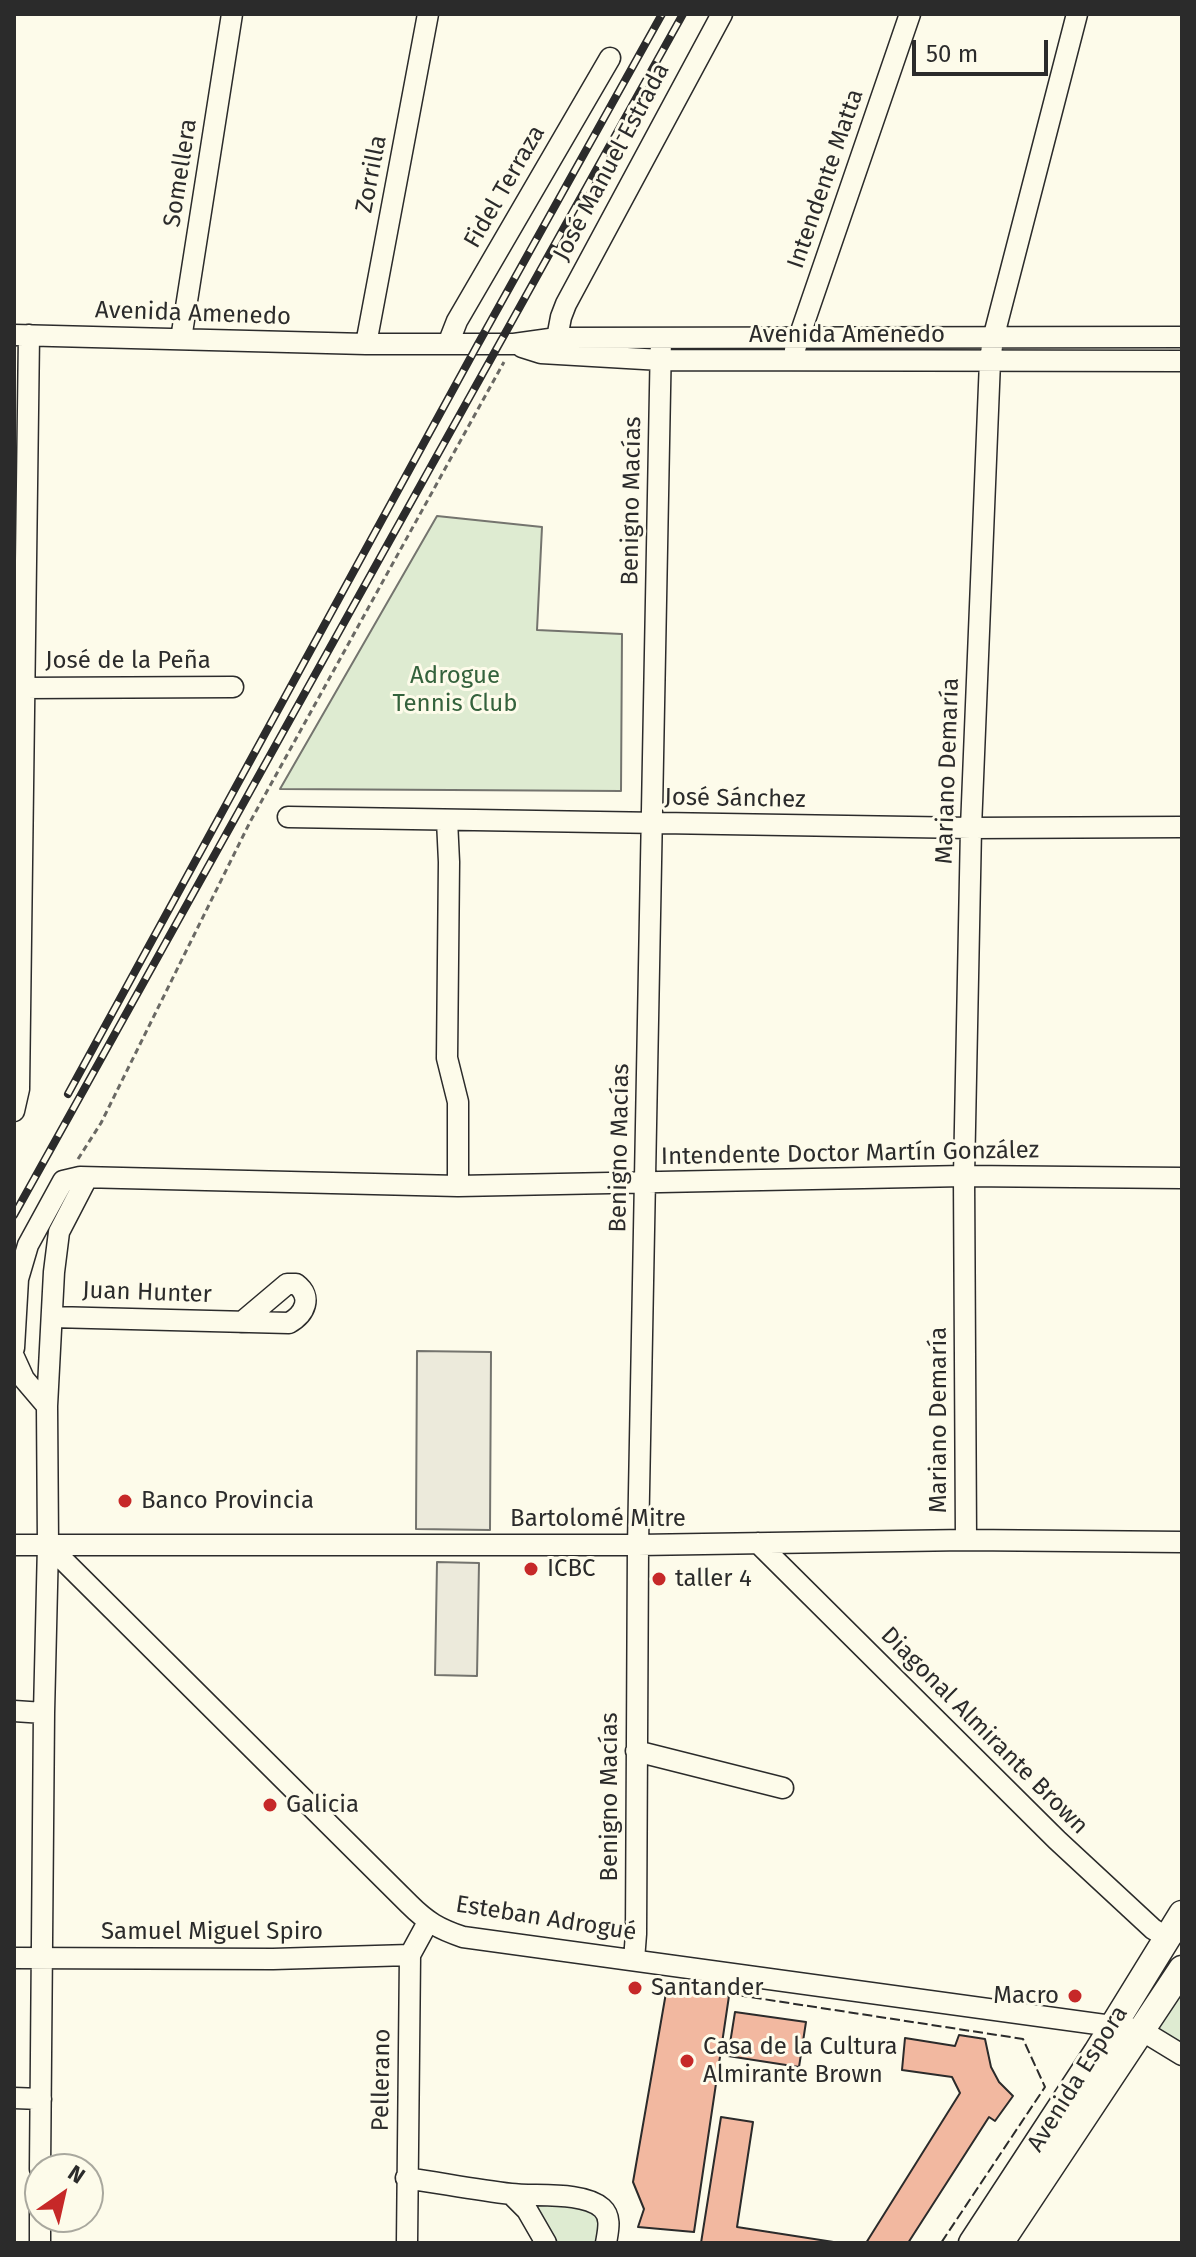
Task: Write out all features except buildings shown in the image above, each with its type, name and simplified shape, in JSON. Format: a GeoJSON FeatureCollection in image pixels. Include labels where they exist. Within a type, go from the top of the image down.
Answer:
{"type":"FeatureCollection","features":[{"type":"Feature","properties":{"kind":"main road","name":"Avenida Espora"},"geometry":{"type":"LineString","coordinates":[[972,2243],[1174,1934],[1182,1914]]}},
{"type":"Feature","properties":{"kind":"main road","name":"Avenida Espora"},"geometry":{"type":"LineString","coordinates":[[1000,2243],[1182,1969]]}},
{"type":"Feature","properties":{"kind":"street","name":"Somellera"},"geometry":{"type":"LineString","coordinates":[[181,339],[232,14]]}},
{"type":"Feature","properties":{"kind":"street","name":"Zorrilla"},"geometry":{"type":"LineString","coordinates":[[366,344],[428,14]]}},
{"type":"Feature","properties":{"kind":"street","name":"José Manuel Estrada"},"geometry":{"type":"LineString","coordinates":[[557,338],[566,304],[722,14]]}},
{"type":"Feature","properties":{"kind":"street","name":"Intendente Matta"},"geometry":{"type":"LineString","coordinates":[[791,360],[910,14]]}},
{"type":"Feature","properties":{"kind":"street","name":"Mariano Demaría"},"geometry":{"type":"LineString","coordinates":[[966,1540],[964,1176],[971,828],[990,361],[993,339],[1077,14]]}},
{"type":"Feature","properties":{"kind":"street","name":"Fidel Terraza"},"geometry":{"type":"LineString","coordinates":[[448,344],[457,321],[610,58]]}},
{"type":"Feature","properties":{"kind":"street","name":"Avenida Amenedo"},"geometry":{"type":"LineString","coordinates":[[21,335],[366,344],[514,344],[557,338],[1182,337]]}},
{"type":"Feature","properties":{"kind":"street"},"geometry":{"type":"LineString","coordinates":[[14,1111],[19,1089],[23,688],[19,666],[21,335]]}},
{"type":"Feature","properties":{"kind":"street","name":"Benigno Macías"},"geometry":{"type":"LineString","coordinates":[[634,1960],[638,1545],[661,338]]}},
{"type":"Feature","properties":{"kind":"street","name":"Avenida Amenedo"},"geometry":{"type":"LineString","coordinates":[[514,344],[541,353],[661,360],[1182,361]]}},
{"type":"Feature","properties":{"kind":"street","name":"José de la Peña"},"geometry":{"type":"LineString","coordinates":[[23,688],[233,687]]}},
{"type":"Feature","properties":{"kind":"street","name":"José Sánchez"},"geometry":{"type":"LineString","coordinates":[[288,817],[971,828],[1182,827]]}},
{"type":"Feature","properties":{"kind":"street"},"geometry":{"type":"LineString","coordinates":[[447,820],[447,1058],[458,1102],[458,1186]]}},
{"type":"Feature","properties":{"kind":"street","name":"Intendente Doctor Martín González"},"geometry":{"type":"LineString","coordinates":[[63,1181],[80,1177],[458,1186],[964,1176],[1182,1178]]}},
{"type":"Feature","properties":{"kind":"street"},"geometry":{"type":"LineString","coordinates":[[40,2153],[47,1406],[59,1232],[87,1178]]}},
{"type":"Feature","properties":{"kind":"street"},"geometry":{"type":"LineString","coordinates":[[14,1348],[18,1279],[28,1245],[63,1181]]}},
{"type":"Feature","properties":{"kind":"street","name":"Juan Hunter"},"geometry":{"type":"LineString","coordinates":[[52,1317],[242,1322]]}},
{"type":"Feature","properties":{"kind":"street"},"geometry":{"type":"LineString","coordinates":[[14,1357],[24,1379],[47,1406]]}},
{"type":"Feature","properties":{"kind":"street","name":"Bartolomé Mitre"},"geometry":{"type":"LineString","coordinates":[[14,1545],[638,1545],[966,1540],[1182,1542]]}},
{"type":"Feature","properties":{"kind":"street","name":"Diagonal Almirante Brown"},"geometry":{"type":"LineString","coordinates":[[758,1543],[1057,1840],[1153,1929],[1174,1934]]}},
{"type":"Feature","properties":{"kind":"street","name":"Esteban Adrogué"},"geometry":{"type":"LineString","coordinates":[[48,1545],[428,1922],[463,1937],[1141,2030]]}},
{"type":"Feature","properties":{"kind":"street"},"geometry":{"type":"LineString","coordinates":[[14,1711],[44,1713]]}},
{"type":"Feature","properties":{"kind":"street"},"geometry":{"type":"LineString","coordinates":[[636,1751],[783,1788]]}},
{"type":"Feature","properties":{"kind":"street","name":"Pellerano"},"geometry":{"type":"LineString","coordinates":[[407,2243],[410,1955],[428,1922]]}},
{"type":"Feature","properties":{"kind":"street","name":"Samuel Miguel Spiro"},"geometry":{"type":"LineString","coordinates":[[14,1958],[273,1959],[410,1955]]}},
{"type":"Feature","properties":{"kind":"street"},"geometry":{"type":"LineString","coordinates":[[1141,2030],[1182,2055]]}},
{"type":"Feature","properties":{"kind":"street"},"geometry":{"type":"LineString","coordinates":[[14,2098],[41,2099]]}},
{"type":"Feature","properties":{"kind":"street"},"geometry":{"type":"LineString","coordinates":[[406,2178],[512,2195],[586,2200],[601,2206],[607,2214],[609,2227],[606,2243]]}},
{"type":"Feature","properties":{"kind":"street"},"geometry":{"type":"LineString","coordinates":[[512,2195],[527,2210],[546,2243]]}},
{"type":"Feature","properties":{"kind":"path"},"geometry":{"type":"LineString","coordinates":[[63,1181],[101,1123],[250,822],[514,344]]}},
{"type":"Feature","properties":{"kind":"green space","name":"Adrogue Tennis Club"},"geometry":{"type":"Polygon","coordinates":[[[437,516],[542,527],[537,630],[622,634],[621,791],[280,789],[437,516]]]}},
{"type":"Feature","properties":{"kind":"green space"},"geometry":{"type":"Polygon","coordinates":[[[1182,1983],[1182,2051],[1152,2026],[1182,1983]]]}},
{"type":"Feature","properties":{"kind":"green space"},"geometry":{"type":"Polygon","coordinates":[[[529,2201],[568,2204],[595,2214],[602,2221],[599,2243],[554,2243],[529,2201]]]}},
{"type":"Feature","properties":{"kind":"shaded area"},"geometry":{"type":"Polygon","coordinates":[[[417,1351],[491,1352],[490,1530],[416,1529],[417,1351]]]}},
{"type":"Feature","properties":{"kind":"shaded area"},"geometry":{"type":"Polygon","coordinates":[[[437,1562],[479,1563],[477,1676],[435,1675],[437,1562]]]}},
{"type":"Feature","properties":{"kind":"railway"},"geometry":{"type":"LineString","coordinates":[[68,1094],[662,14]]}},
{"type":"Feature","properties":{"kind":"railway"},"geometry":{"type":"LineString","coordinates":[[14,1215],[683,14]]}},
{"type":"Feature","properties":{"kind":"fence"},"geometry":{"type":"LineString","coordinates":[[724,1993],[1023,2039],[1045,2087],[941,2243]]}},
{"type":"Feature","properties":{"kind":"place","name":"Banco Provincia"},"geometry":{"type":"Point","coordinates":[125,1501]}},
{"type":"Feature","properties":{"kind":"place","name":"ICBC"},"geometry":{"type":"Point","coordinates":[531,1569]}},
{"type":"Feature","properties":{"kind":"place","name":"taller 4"},"geometry":{"type":"Point","coordinates":[659,1579]}},
{"type":"Feature","properties":{"kind":"place","name":"Galicia"},"geometry":{"type":"Point","coordinates":[270,1805]}},
{"type":"Feature","properties":{"kind":"place","name":"Santander"},"geometry":{"type":"Point","coordinates":[635,1988]}},
{"type":"Feature","properties":{"kind":"place","name":"Macro"},"geometry":{"type":"Point","coordinates":[1075,1996]}},
{"type":"Feature","properties":{"kind":"place","name":"Casa de la Cultura Almirante Brown"},"geometry":{"type":"Point","coordinates":[687,2061]}}]}
